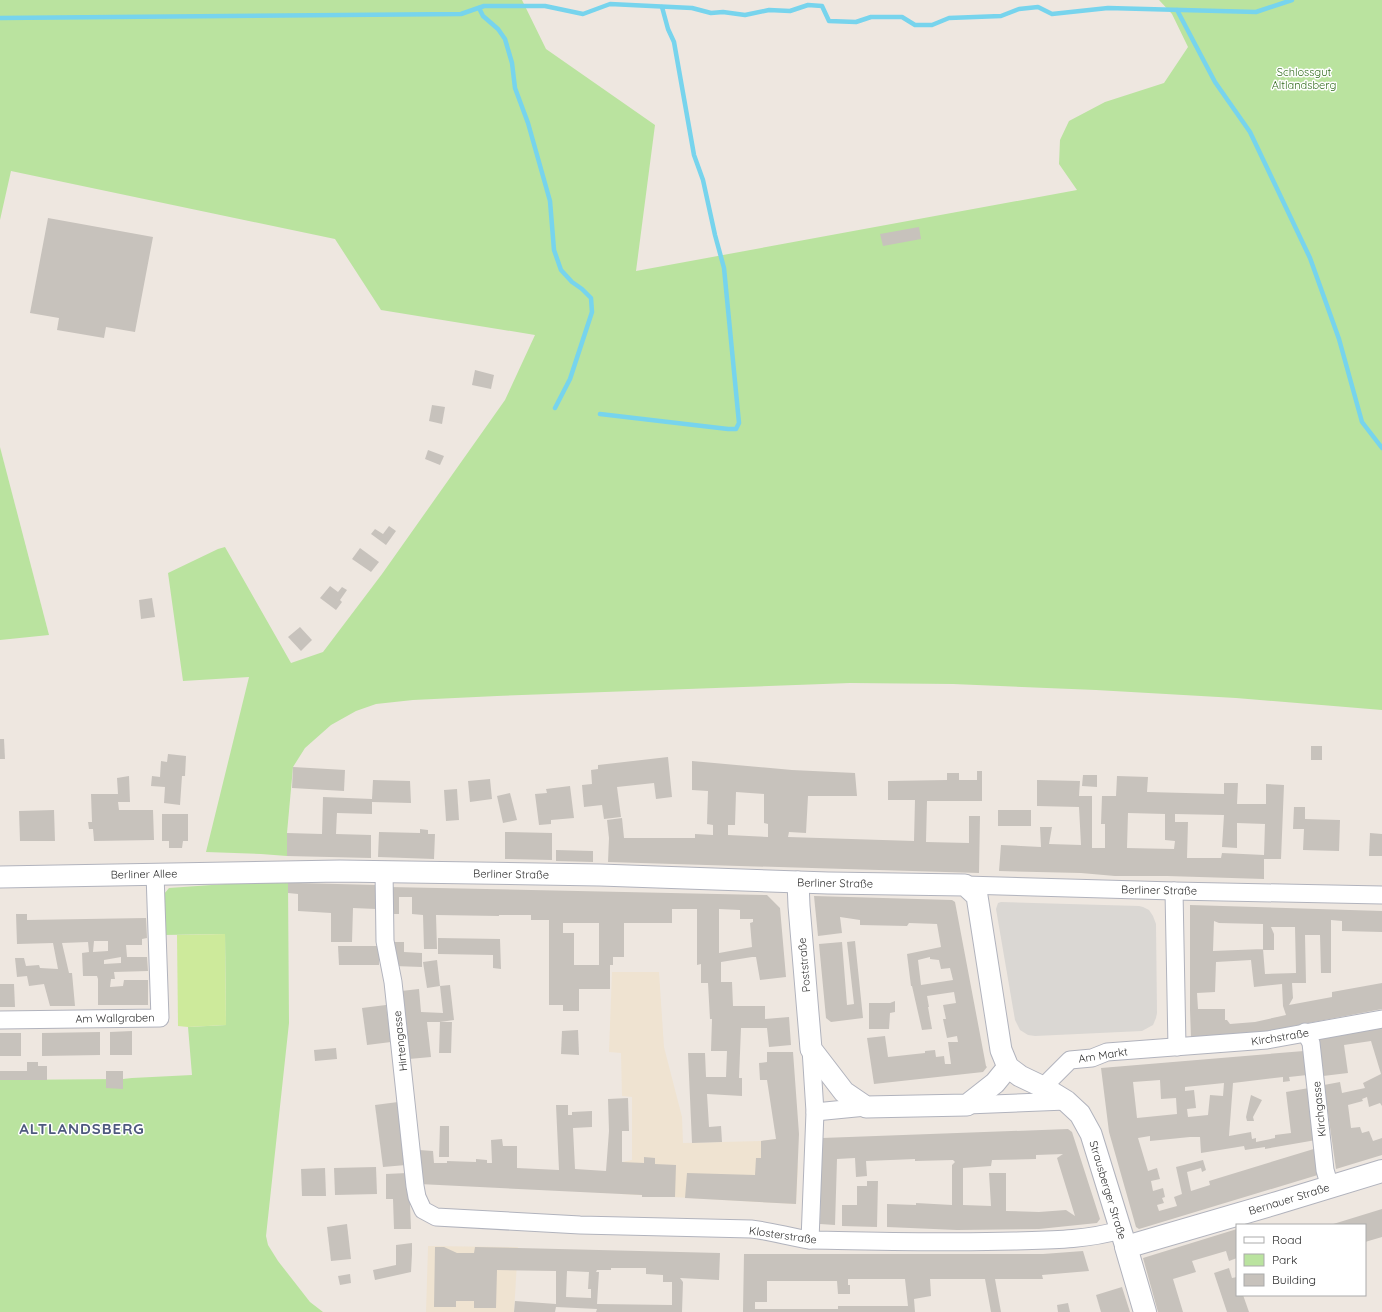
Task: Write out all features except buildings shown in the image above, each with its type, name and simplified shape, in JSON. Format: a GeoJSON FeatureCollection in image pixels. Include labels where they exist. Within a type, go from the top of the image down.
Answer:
{"type":"FeatureCollection","features":[{"type":"Feature","properties":{"kind":"main road","name":"Bernauer Straße"},"geometry":{"type":"LineString","coordinates":[[1123,1238],[1330,1187],[1382,1170]]}},
{"type":"Feature","properties":{"kind":"main road","name":"Strausberger Straße"},"geometry":{"type":"LineString","coordinates":[[1123,1238],[1145,1312]]}},
{"type":"Feature","properties":{"kind":"street","name":"Berliner Straße"},"geometry":{"type":"LineString","coordinates":[[288,871],[384,871],[600,875],[798,882],[1382,895]]}},
{"type":"Feature","properties":{"kind":"street","name":"Berliner Allee"},"geometry":{"type":"LineString","coordinates":[[0,877],[288,871]]}},
{"type":"Feature","properties":{"kind":"street","name":"Hirtengasse"},"geometry":{"type":"LineString","coordinates":[[384,871],[385,941],[393,982],[415,1186],[417,1197],[423,1210]]}},
{"type":"Feature","properties":{"kind":"street","name":"Am Wallgraben"},"geometry":{"type":"LineString","coordinates":[[0,1020],[160,1018],[155,874]]}},
{"type":"Feature","properties":{"kind":"street","name":"Poststraße"},"geometry":{"type":"LineString","coordinates":[[798,882],[815,1112],[810,1240]]}},
{"type":"Feature","properties":{"kind":"street"},"geometry":{"type":"LineString","coordinates":[[965,885],[977,896],[1001,1050],[1008,1067],[1020,1076],[1043,1087]]}},
{"type":"Feature","properties":{"kind":"street"},"geometry":{"type":"LineString","coordinates":[[1174,891],[1177,1047]]}},
{"type":"Feature","properties":{"kind":"street","name":"Kirchstraße"},"geometry":{"type":"LineString","coordinates":[[1177,1047],[1267,1040],[1382,1019]]}},
{"type":"Feature","properties":{"kind":"street","name":"Kirchgasse"},"geometry":{"type":"LineString","coordinates":[[1305,1032],[1311,1043],[1325,1170],[1330,1187]]}},
{"type":"Feature","properties":{"kind":"street","name":"Am Markt"},"geometry":{"type":"LineString","coordinates":[[1043,1087],[1070,1060],[1092,1058],[1107,1052],[1177,1047]]}},
{"type":"Feature","properties":{"kind":"street"},"geometry":{"type":"LineString","coordinates":[[811,1049],[844,1092],[866,1107]]}},
{"type":"Feature","properties":{"kind":"street"},"geometry":{"type":"LineString","coordinates":[[967,1105],[994,1083],[1008,1067]]}},
{"type":"Feature","properties":{"kind":"street","name":"Strausberger Straße"},"geometry":{"type":"LineString","coordinates":[[1043,1087],[1066,1101],[1080,1114],[1091,1134],[1123,1238]]}},
{"type":"Feature","properties":{"kind":"street"},"geometry":{"type":"LineString","coordinates":[[815,1112],[866,1107],[1066,1101]]}},
{"type":"Feature","properties":{"kind":"street","name":"Klosterstraße"},"geometry":{"type":"LineString","coordinates":[[423,1210],[436,1217],[580,1225],[756,1230],[810,1240],[966,1243],[1037,1241],[1105,1234],[1123,1238]]}},
{"type":"Feature","properties":{"kind":"shaded area"},"geometry":{"type":"Polygon","coordinates":[[[998,903],[1139,906],[1149,910],[1156,924],[1157,1013],[1153,1025],[1142,1031],[1035,1036],[1028,1035],[1020,1030],[1015,1020],[996,909],[998,903]]]}},
{"type":"Feature","properties":{"kind":"shaded area"},"geometry":{"type":"Polygon","coordinates":[[[612,972],[659,972],[664,1047],[682,1117],[683,1143],[761,1141],[776,1139],[776,1134],[798,1166],[796,1204],[621,1194],[622,1162],[632,1160],[632,1097],[622,1096],[621,1053],[609,1052],[612,972]]]}},
{"type":"Feature","properties":{"kind":"shaded area"},"geometry":{"type":"Polygon","coordinates":[[[428,1246],[518,1247],[514,1312],[426,1312],[428,1246]]]}},
{"type":"Feature","properties":{"kind":"green space","name":"Schlossgut Altlandsberg"},"geometry":{"type":"Polygon","coordinates":[[[0,0],[522,0],[546,49],[655,125],[636,271],[1077,190],[1059,164],[1060,140],[1069,121],[1105,102],[1164,83],[1188,47],[1172,14],[1159,0],[1382,0],[1382,710],[1236,698],[1096,690],[953,684],[850,683],[497,696],[413,700],[376,704],[356,711],[331,725],[305,748],[293,767],[287,833],[287,856],[206,852],[249,677],[183,681],[168,573],[225,547],[291,663],[323,652],[382,574],[505,400],[535,335],[381,310],[335,239],[11,171],[0,220],[0,0]]]}},
{"type":"Feature","properties":{"kind":"green space"},"geometry":{"type":"Polygon","coordinates":[[[0,447],[49,635],[0,640],[0,447]]]}},
{"type":"Feature","properties":{"kind":"green space"},"geometry":{"type":"Polygon","coordinates":[[[254,882],[288,882],[289,1023],[266,1236],[268,1245],[278,1261],[310,1302],[323,1312],[0,1312],[0,1080],[123,1079],[192,1075],[188,1027],[226,1025],[225,934],[164,935],[164,894],[169,888],[254,882]]]}},
{"type":"Feature","properties":{"kind":"green space"},"geometry":{"type":"Polygon","coordinates":[[[225,934],[226,1025],[188,1027],[178,1026],[177,935],[225,934]]]}},
{"type":"Feature","properties":{"kind":"waterway"},"geometry":{"type":"LineString","coordinates":[[0,18],[461,14],[484,6],[545,6],[583,14],[610,4],[692,8],[711,13],[723,12],[745,15],[769,10],[790,11],[808,5],[822,6],[829,21],[856,22],[871,17],[902,17],[915,25],[932,25],[949,18],[1001,16],[1019,9],[1038,7],[1052,14],[1108,8],[1256,12],[1292,0]]}},
{"type":"Feature","properties":{"kind":"waterway"},"geometry":{"type":"LineString","coordinates":[[600,414],[728,429],[736,429],[739,423],[724,268],[703,180],[694,155],[674,42],[668,29],[662,7]]}},
{"type":"Feature","properties":{"kind":"waterway"},"geometry":{"type":"LineString","coordinates":[[479,8],[483,16],[498,29],[505,39],[512,63],[515,88],[528,123],[550,201],[554,250],[561,270],[572,282],[591,298],[592,312],[570,379],[555,408]]}},
{"type":"Feature","properties":{"kind":"waterway"},"geometry":{"type":"LineString","coordinates":[[1177,10],[1215,82],[1250,132],[1310,258],[1339,339],[1362,422],[1382,448]]}},
{"type":"Feature","properties":{"kind":"district","name":"ALTLANDSBERG"},"geometry":{"type":"Point","coordinates":[82,1129]}}]}
